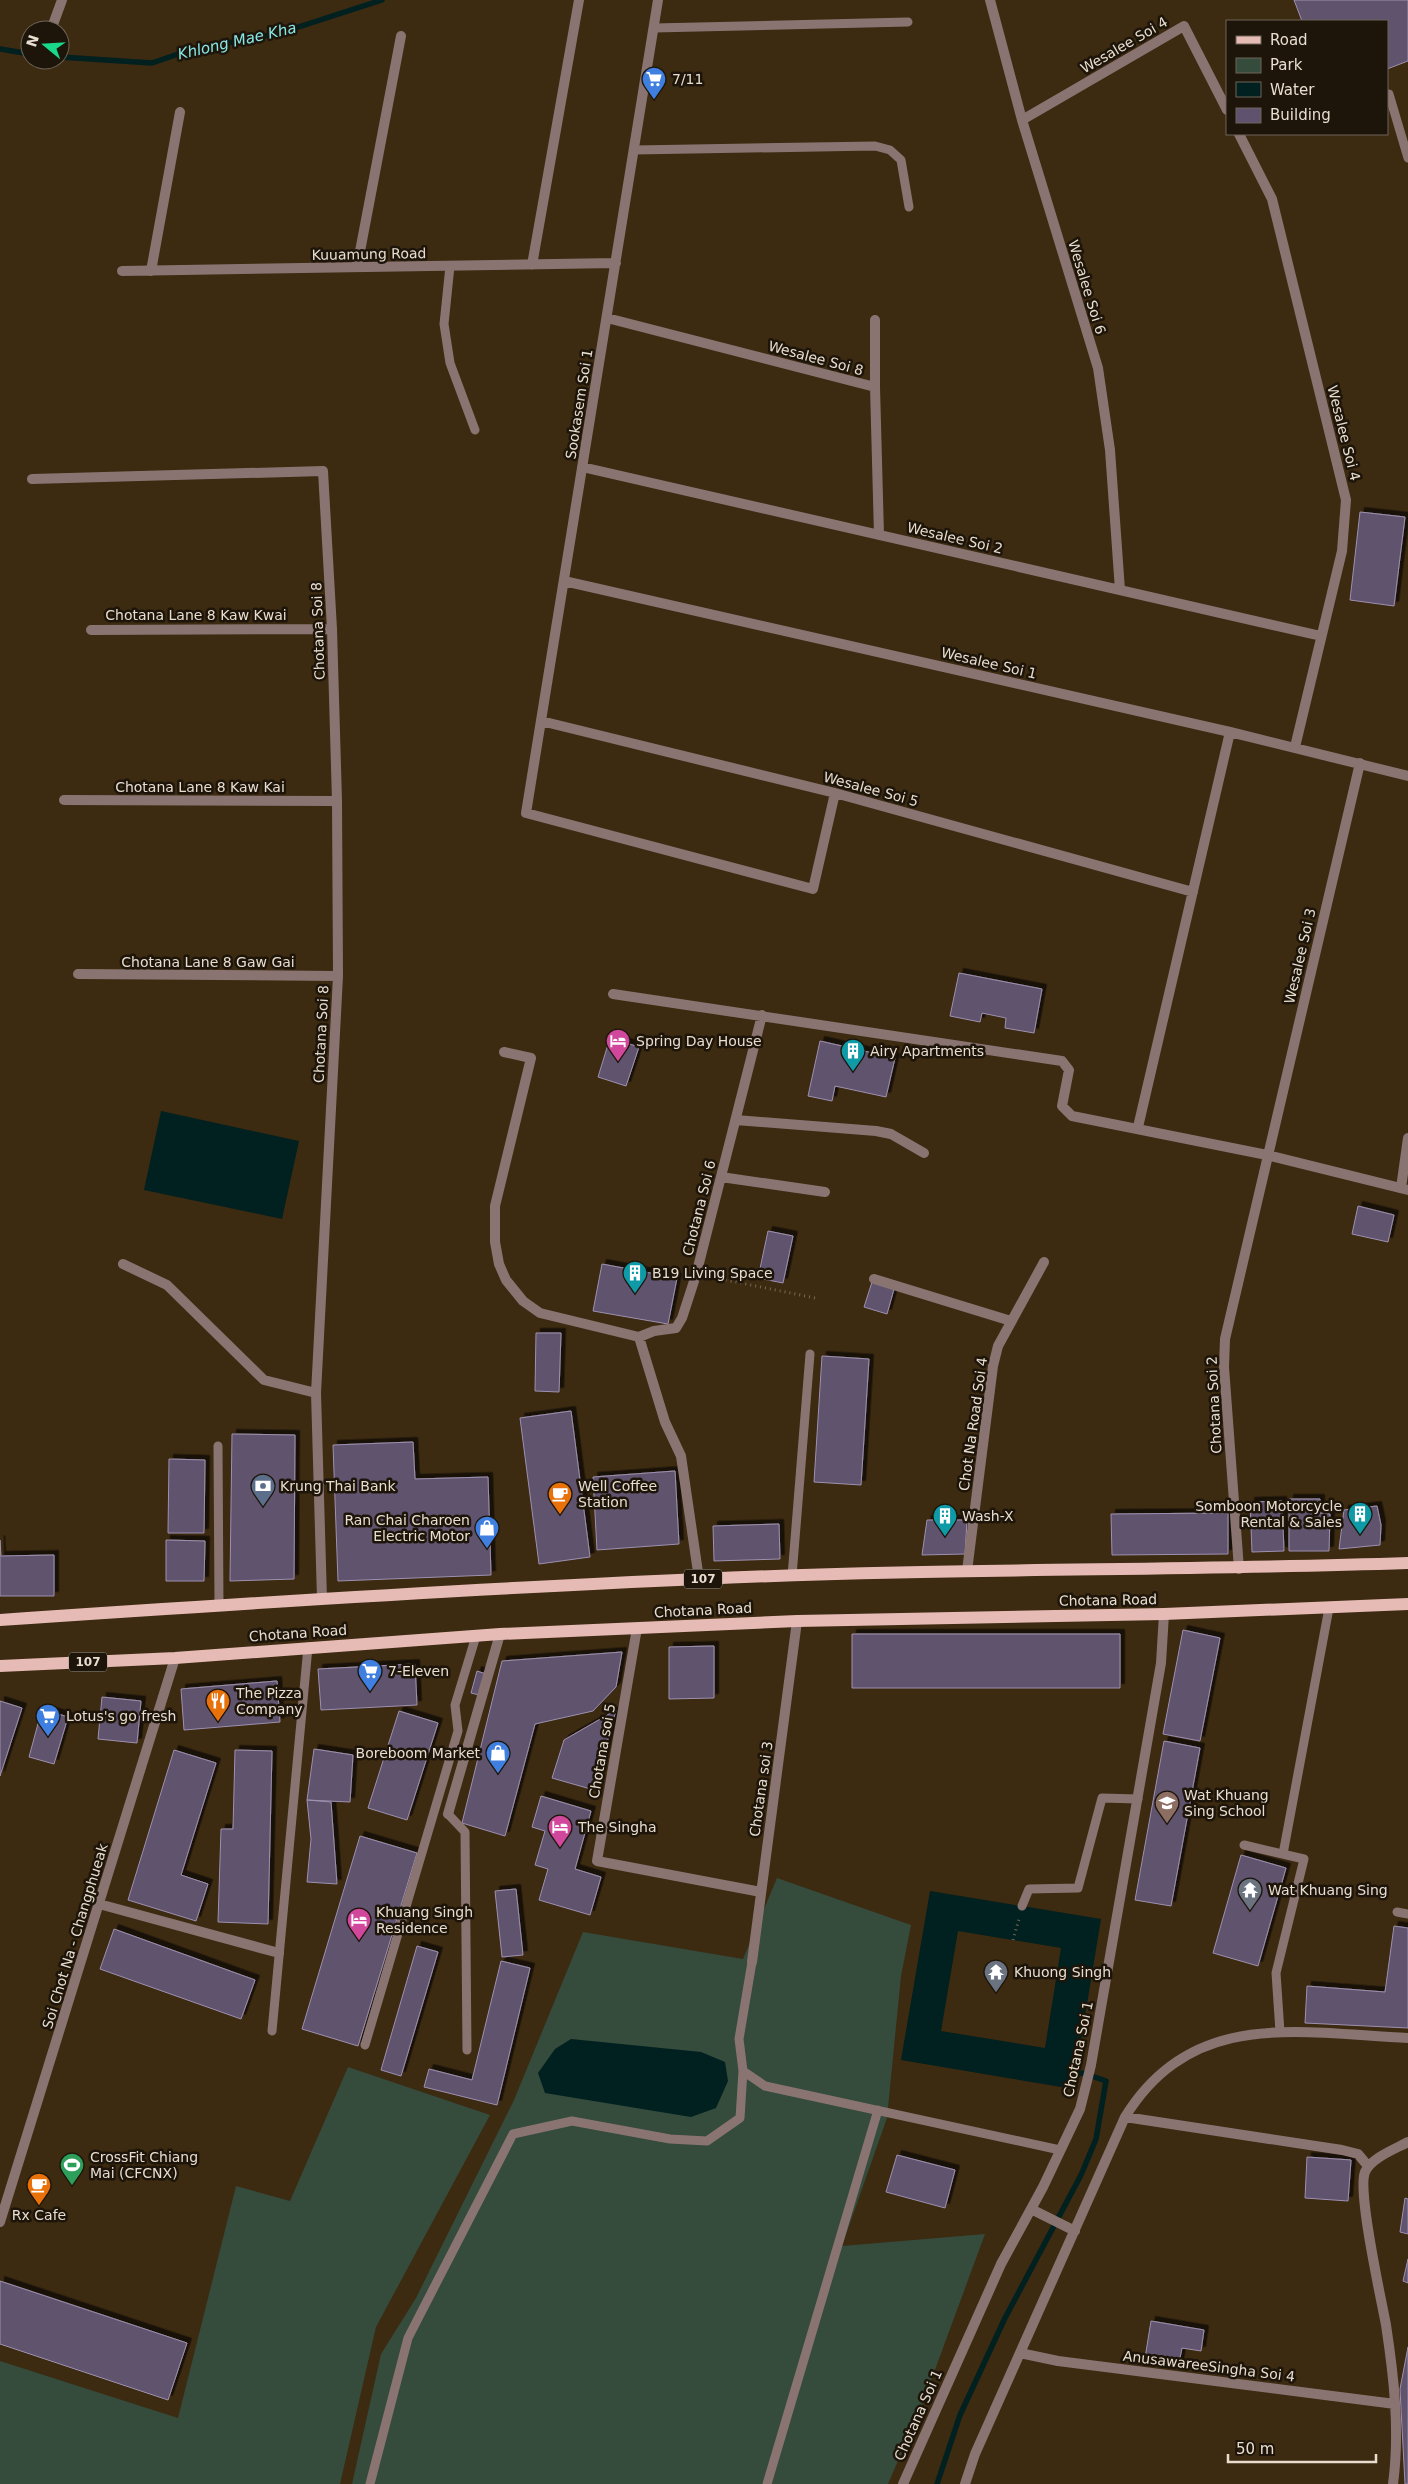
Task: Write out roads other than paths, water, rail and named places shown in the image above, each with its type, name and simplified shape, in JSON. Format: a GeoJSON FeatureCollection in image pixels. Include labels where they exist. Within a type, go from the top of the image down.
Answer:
{"type":"FeatureCollection","features":[{"type":"Feature","properties":{"kind":"main road","name":"107"},"geometry":{"type":"LineString","coordinates":[[0,1620],[322,1599],[699,1579],[967,1571],[1239,1569],[1408,1562]]}},
{"type":"Feature","properties":{"kind":"main road","name":"Chotana Road"},"geometry":{"type":"LineString","coordinates":[[0,1666],[175,1658],[500,1634],[797,1621],[1164,1614],[1408,1604]]}},
{"type":"Feature","properties":{"kind":"street"},"geometry":{"type":"LineString","coordinates":[[54,20],[62,0]]}},
{"type":"Feature","properties":{"kind":"street"},"geometry":{"type":"LineString","coordinates":[[532,264],[579,0]]}},
{"type":"Feature","properties":{"kind":"street","name":"Sookasem Soi 1"},"geometry":{"type":"LineString","coordinates":[[658,0],[526,813],[813,889],[835,793]]}},
{"type":"Feature","properties":{"kind":"street","name":"Wesalee Soi 6"},"geometry":{"type":"LineString","coordinates":[[990,0],[1022,120],[1098,368],[1110,450],[1120,590]]}},
{"type":"Feature","properties":{"kind":"street","name":"Wesalee Soi 4"},"geometry":{"type":"LineString","coordinates":[[1022,120],[1184,26],[1226,108]]}},
{"type":"Feature","properties":{"kind":"street"},"geometry":{"type":"LineString","coordinates":[[357,267],[401,36]]}},
{"type":"Feature","properties":{"kind":"street"},"geometry":{"type":"LineString","coordinates":[[151,271],[180,112]]}},
{"type":"Feature","properties":{"kind":"street","name":"Wesalee Soi 4"},"geometry":{"type":"LineString","coordinates":[[1240,135],[1272,199],[1346,500],[1342,551],[1295,747]]}},
{"type":"Feature","properties":{"kind":"street","name":"Kuuamung Road"},"geometry":{"type":"LineString","coordinates":[[122,271],[616,263]]}},
{"type":"Feature","properties":{"kind":"street","name":"Wesalee Soi 8"},"geometry":{"type":"LineString","coordinates":[[607,318],[875,387],[879,534]]}},
{"type":"Feature","properties":{"kind":"street"},"geometry":{"type":"LineString","coordinates":[[875,320],[875,387]]}},
{"type":"Feature","properties":{"kind":"street","name":"Wesalee Soi 2"},"geometry":{"type":"LineString","coordinates":[[582,467],[1321,636]]}},
{"type":"Feature","properties":{"kind":"street","name":"Chotana Soi 8"},"geometry":{"type":"LineString","coordinates":[[32,479],[323,471],[332,629],[337,801],[338,976],[316,1393],[322,1599]]}},
{"type":"Feature","properties":{"kind":"street","name":"Wesalee Soi 1"},"geometry":{"type":"LineString","coordinates":[[564,581],[1295,747],[1408,776]]}},
{"type":"Feature","properties":{"kind":"street","name":"Chotana Lane 8 Kaw Kwai"},"geometry":{"type":"LineString","coordinates":[[91,630],[332,629]]}},
{"type":"Feature","properties":{"kind":"street","name":"Wesalee Soi 5"},"geometry":{"type":"LineString","coordinates":[[541,721],[835,793],[1193,892]]}},
{"type":"Feature","properties":{"kind":"street"},"geometry":{"type":"LineString","coordinates":[[1138,1127],[1230,732]]}},
{"type":"Feature","properties":{"kind":"street","name":"Wesalee Soi 3"},"geometry":{"type":"LineString","coordinates":[[1267,1155],[1360,763]]}},
{"type":"Feature","properties":{"kind":"street","name":"Chotana Lane 8 Kaw Kai"},"geometry":{"type":"LineString","coordinates":[[64,800],[337,801]]}},
{"type":"Feature","properties":{"kind":"street","name":"Chotana Lane 8 Gaw Gai"},"geometry":{"type":"LineString","coordinates":[[78,974],[338,976]]}},
{"type":"Feature","properties":{"kind":"street"},"geometry":{"type":"LineString","coordinates":[[613,994],[1062,1061],[1070,1070],[1062,1106],[1072,1116],[1138,1127],[1267,1155],[1404,1189],[1408,1138]]}},
{"type":"Feature","properties":{"kind":"street","name":"Chotana Soi 6"},"geometry":{"type":"LineString","coordinates":[[639,1337],[654,1331],[676,1328],[682,1318],[696,1274],[762,1015]]}},
{"type":"Feature","properties":{"kind":"street"},"geometry":{"type":"LineString","coordinates":[[504,1052],[531,1058],[495,1206],[495,1242],[499,1264],[506,1280],[523,1301],[540,1313],[639,1337],[665,1422],[681,1456],[699,1579]]}},
{"type":"Feature","properties":{"kind":"street"},"geometry":{"type":"LineString","coordinates":[[736,1120],[876,1131],[891,1134],[924,1153]]}},
{"type":"Feature","properties":{"kind":"street","name":"Chotana Soi 2"},"geometry":{"type":"LineString","coordinates":[[1239,1569],[1224,1367],[1225,1339],[1267,1155]]}},
{"type":"Feature","properties":{"kind":"street"},"geometry":{"type":"LineString","coordinates":[[721,1177],[824,1192]]}},
{"type":"Feature","properties":{"kind":"street","name":"Chot Na Road Soi 4"},"geometry":{"type":"LineString","coordinates":[[967,1571],[993,1366],[998,1346],[1044,1262]]}},
{"type":"Feature","properties":{"kind":"street"},"geometry":{"type":"LineString","coordinates":[[123,1264],[167,1285],[264,1380],[316,1393]]}},
{"type":"Feature","properties":{"kind":"street"},"geometry":{"type":"LineString","coordinates":[[874,1279],[1011,1322]]}},
{"type":"Feature","properties":{"kind":"street","name":"Chotana Soi 1"},"geometry":{"type":"LineString","coordinates":[[903,2484],[1001,2264],[1031,2209],[1080,2109],[1091,2065],[1161,1664],[1164,1614]]}},
{"type":"Feature","properties":{"kind":"street","name":"Chotana soi 3"},"geometry":{"type":"LineString","coordinates":[[752,1962],[797,1621]]}},
{"type":"Feature","properties":{"kind":"street","name":"Chotana soi 5"},"geometry":{"type":"LineString","coordinates":[[637,1628],[597,1861],[761,1892]]}},
{"type":"Feature","properties":{"kind":"street"},"geometry":{"type":"LineString","coordinates":[[448,1814],[500,1634]]}},
{"type":"Feature","properties":{"kind":"street","name":"Soi Chot Na - Changphueak"},"geometry":{"type":"LineString","coordinates":[[0,2222],[175,1658]]}},
{"type":"Feature","properties":{"kind":"street"},"geometry":{"type":"LineString","coordinates":[[99,1904],[279,1953]]}},
{"type":"Feature","properties":{"kind":"street"},"geometry":{"type":"LineString","coordinates":[[965,2484],[1020,2353],[1125,2117],[1148,2085],[1166,2069],[1193,2051],[1235,2036],[1280,2032],[1408,2038]]}},
{"type":"Feature","properties":{"kind":"street"},"geometry":{"type":"LineString","coordinates":[[1125,2117],[1342,2150],[1358,2154],[1368,2166]]}},
{"type":"Feature","properties":{"kind":"street"},"geometry":{"type":"LineString","coordinates":[[1393,2484],[1396,2460],[1395,2404],[1386,2327],[1366,2212],[1364,2177],[1368,2166],[1408,2142]]}},
{"type":"Feature","properties":{"kind":"street"},"geometry":{"type":"LineString","coordinates":[[1031,2209],[1075,2230]]}},
{"type":"Feature","properties":{"kind":"street","name":"AnusawareeSingha Soi 4"},"geometry":{"type":"LineString","coordinates":[[1020,2353],[1058,2361],[1395,2404]]}},
{"type":"Feature","properties":{"kind":"lane"},"geometry":{"type":"LineString","coordinates":[[654,28],[908,22]]}},
{"type":"Feature","properties":{"kind":"lane"},"geometry":{"type":"LineString","coordinates":[[1389,94],[1408,158]]}},
{"type":"Feature","properties":{"kind":"lane"},"geometry":{"type":"LineString","coordinates":[[634,150],[875,146],[890,150],[901,160],[909,207]]}},
{"type":"Feature","properties":{"kind":"lane"},"geometry":{"type":"LineString","coordinates":[[450,266],[444,324],[450,363],[475,430]]}},
{"type":"Feature","properties":{"kind":"lane"},"geometry":{"type":"LineString","coordinates":[[792,1576],[810,1354]]}},
{"type":"Feature","properties":{"kind":"lane"},"geometry":{"type":"LineString","coordinates":[[218,1446],[219,1606]]}},
{"type":"Feature","properties":{"kind":"lane"},"geometry":{"type":"LineString","coordinates":[[1283,1854],[1329,1608]]}},
{"type":"Feature","properties":{"kind":"lane"},"geometry":{"type":"LineString","coordinates":[[364,2045],[458,1731],[455,1705],[476,1636]]}},
{"type":"Feature","properties":{"kind":"lane"},"geometry":{"type":"LineString","coordinates":[[272,2031],[308,1648]]}},
{"type":"Feature","properties":{"kind":"lane"},"geometry":{"type":"LineString","coordinates":[[1022,1906],[1029,1889],[1078,1888],[1102,1798],[1138,1799]]}},
{"type":"Feature","properties":{"kind":"lane"},"geometry":{"type":"LineString","coordinates":[[448,1814],[466,1832],[467,2050]]}},
{"type":"Feature","properties":{"kind":"lane"},"geometry":{"type":"LineString","coordinates":[[1244,1845],[1304,1859],[1276,1973],[1280,2032]]}},
{"type":"Feature","properties":{"kind":"lane"},"geometry":{"type":"LineString","coordinates":[[1397,1912],[1408,1914]]}},
{"type":"Feature","properties":{"kind":"lane"},"geometry":{"type":"LineString","coordinates":[[370,2484],[408,2338],[513,2134],[572,2121],[670,2139],[707,2141],[740,2118],[743,2071],[739,2039],[752,1962]]}},
{"type":"Feature","properties":{"kind":"lane"},"geometry":{"type":"LineString","coordinates":[[743,2071],[765,2086],[1060,2150]]}},
{"type":"Feature","properties":{"kind":"lane"},"geometry":{"type":"LineString","coordinates":[[767,2484],[878,2110]]}},
{"type":"Feature","properties":{"kind":"water"},"geometry":{"type":"Polygon","coordinates":[[[161,1111],[299,1141],[282,1219],[144,1190],[161,1111]]]}},
{"type":"Feature","properties":{"kind":"water"},"geometry":{"type":"Polygon","coordinates":[[[930,1891],[1101,1919],[1073,2089],[901,2060],[930,1891]],[[958,1931],[941,2031],[1045,2048],[1061,1948],[958,1931]]]}},
{"type":"Feature","properties":{"kind":"water"},"geometry":{"type":"Polygon","coordinates":[[[571,2039],[701,2052],[725,2062],[728,2081],[716,2108],[691,2117],[545,2093],[538,2073],[555,2049],[571,2039]]]}},
{"type":"Feature","properties":{"kind":"waterway","name":"Khlong Mae Kha"},"geometry":{"type":"LineString","coordinates":[[70,58],[152,63],[190,50],[280,33],[382,0]]}},
{"type":"Feature","properties":{"kind":"waterway","name":"Khlong Mae Kha"},"geometry":{"type":"LineString","coordinates":[[0,49],[20,52]]}},
{"type":"Feature","properties":{"kind":"waterway"},"geometry":{"type":"LineString","coordinates":[[937,2484],[960,2415],[1005,2318],[1081,2175],[1096,2139],[1106,2081],[1083,2073],[1076,2074]]}},
{"type":"Feature","properties":{"kind":"place","name":"7/11"},"geometry":{"type":"Point","coordinates":[654,100]}},
{"type":"Feature","properties":{"kind":"place","name":"Spring Day House"},"geometry":{"type":"Point","coordinates":[618,1062]}},
{"type":"Feature","properties":{"kind":"place","name":"Airy Apartments"},"geometry":{"type":"Point","coordinates":[853,1072]}},
{"type":"Feature","properties":{"kind":"place","name":"B19 Living Space"},"geometry":{"type":"Point","coordinates":[635,1294]}},
{"type":"Feature","properties":{"kind":"place","name":"Krung Thai Bank"},"geometry":{"type":"Point","coordinates":[263,1507]}},
{"type":"Feature","properties":{"kind":"place","name":"Well Coffee Station"},"geometry":{"type":"Point","coordinates":[560,1515]}},
{"type":"Feature","properties":{"kind":"place","name":"Somboon Motorcycle Rental & Sales"},"geometry":{"type":"Point","coordinates":[1360,1535]}},
{"type":"Feature","properties":{"kind":"place","name":"Wash-X"},"geometry":{"type":"Point","coordinates":[945,1537]}},
{"type":"Feature","properties":{"kind":"place","name":"Ran Chai Charoen Electric Motor"},"geometry":{"type":"Point","coordinates":[487,1549]}},
{"type":"Feature","properties":{"kind":"place","name":"7-Eleven"},"geometry":{"type":"Point","coordinates":[370,1692]}},
{"type":"Feature","properties":{"kind":"place","name":"The Pizza Company"},"geometry":{"type":"Point","coordinates":[218,1722]}},
{"type":"Feature","properties":{"kind":"place","name":"Lotus's go fresh"},"geometry":{"type":"Point","coordinates":[48,1737]}},
{"type":"Feature","properties":{"kind":"place","name":"Boreboom Market"},"geometry":{"type":"Point","coordinates":[498,1774]}},
{"type":"Feature","properties":{"kind":"place","name":"Wat Khuang Sing School"},"geometry":{"type":"Point","coordinates":[1167,1824]}},
{"type":"Feature","properties":{"kind":"place","name":"The Singha"},"geometry":{"type":"Point","coordinates":[560,1848]}},
{"type":"Feature","properties":{"kind":"place","name":"Wat Khuang Sing"},"geometry":{"type":"Point","coordinates":[1250,1911]}},
{"type":"Feature","properties":{"kind":"place","name":"Khuang Singh Residence"},"geometry":{"type":"Point","coordinates":[359,1941]}},
{"type":"Feature","properties":{"kind":"place","name":"Khuong Singh"},"geometry":{"type":"Point","coordinates":[996,1993]}},
{"type":"Feature","properties":{"kind":"place","name":"CrossFit Chiang Mai (CFCNX)"},"geometry":{"type":"Point","coordinates":[72,2186]}},
{"type":"Feature","properties":{"kind":"place","name":"Rx Cafe"},"geometry":{"type":"Point","coordinates":[39,2206]}}]}
